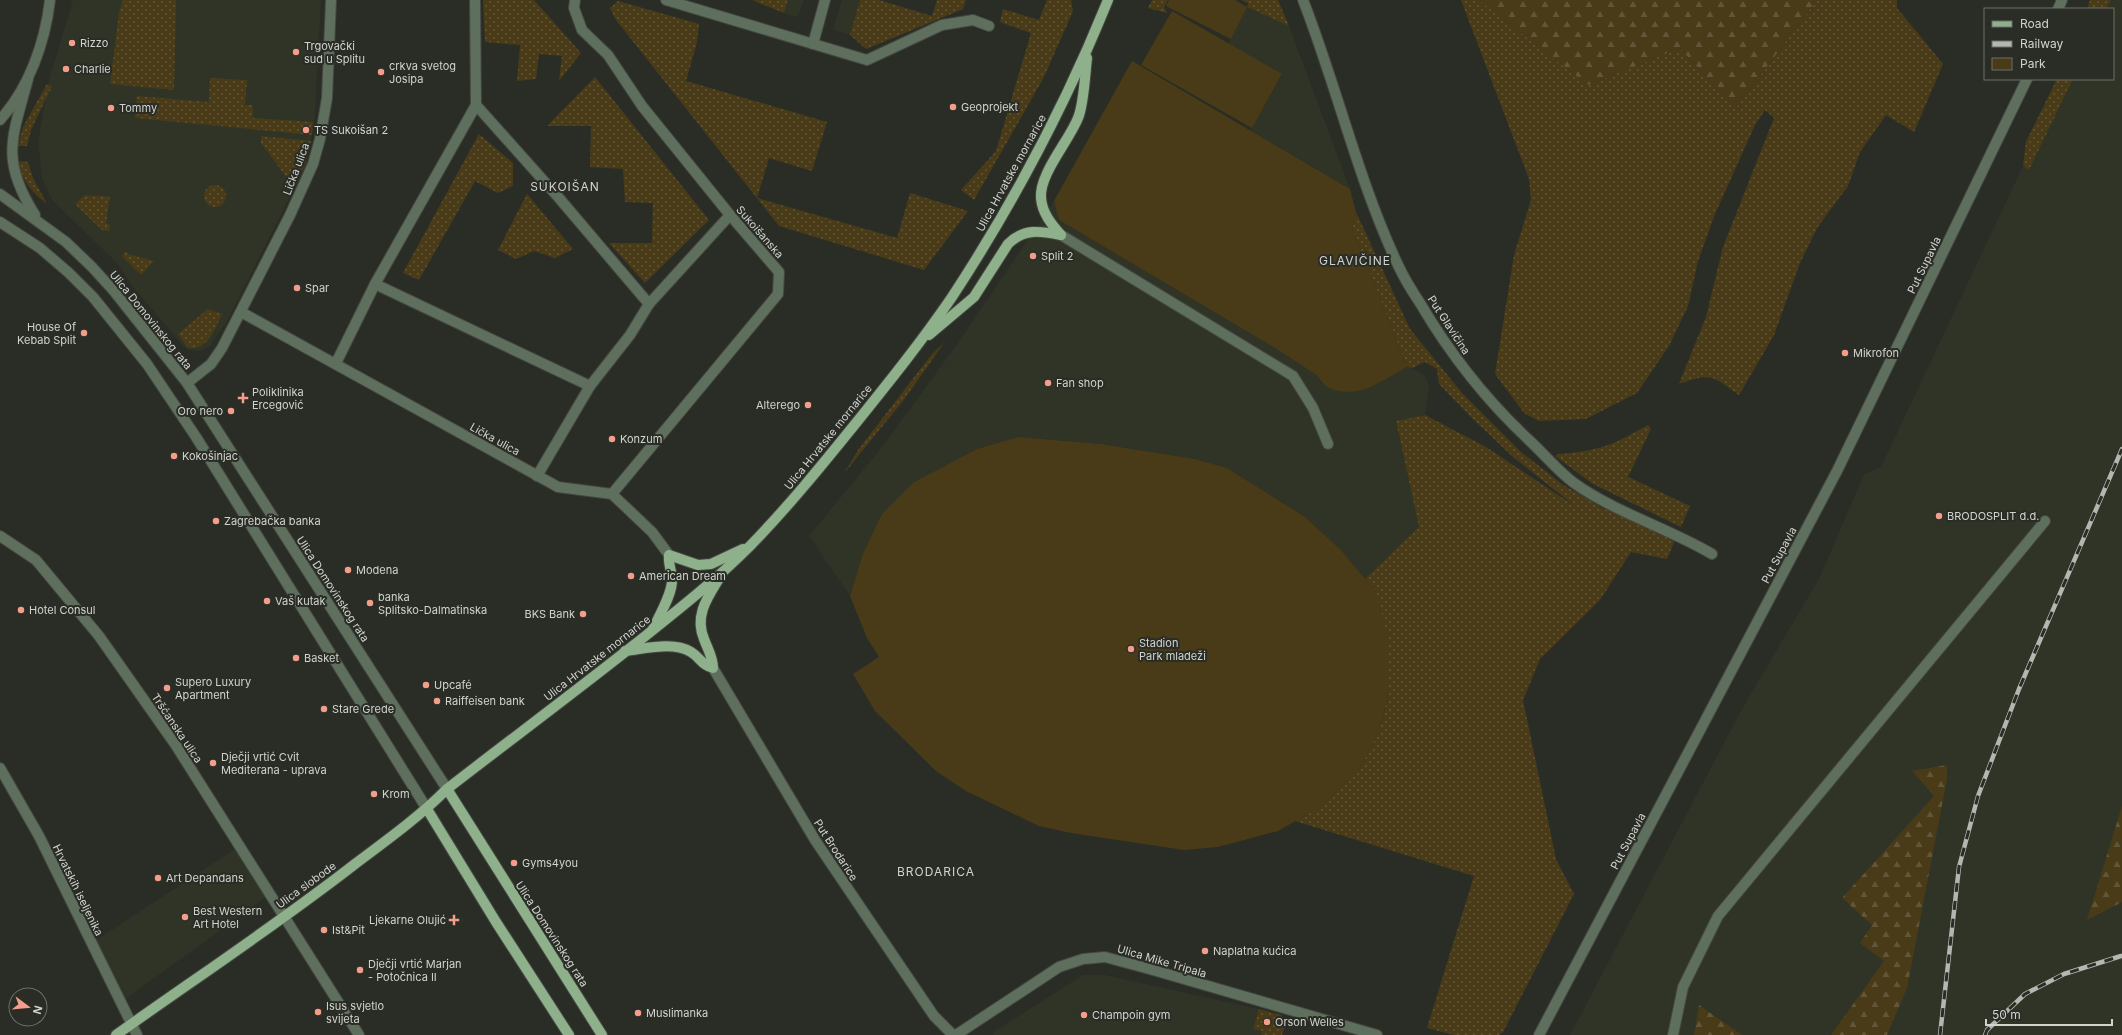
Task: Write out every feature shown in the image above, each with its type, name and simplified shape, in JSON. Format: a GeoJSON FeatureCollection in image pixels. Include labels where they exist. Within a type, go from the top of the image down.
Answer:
{"type":"FeatureCollection","features":[{"type":"Feature","properties":{"kind":"main road","name":"Ulica Hrvatske mornarice"},"geometry":{"type":"LineString","coordinates":[[447,789],[626,652],[724,569],[749,547],[818,471],[918,344],[951,298],[1010,202],[1058,112],[1089,48],[1108,0]]}},
{"type":"Feature","properties":{"kind":"main road"},"geometry":{"type":"LineString","coordinates":[[1061,235],[1049,221],[1044,210],[1042,193],[1046,177],[1079,117],[1089,48]]}},
{"type":"Feature","properties":{"kind":"main road"},"geometry":{"type":"LineString","coordinates":[[918,344],[974,297],[1008,244],[1015,236],[1031,231],[1061,235]]}},
{"type":"Feature","properties":{"kind":"main road"},"geometry":{"type":"LineString","coordinates":[[652,630],[671,589],[672,580],[668,564],[669,555],[698,565],[711,564],[749,547]]}},
{"type":"Feature","properties":{"kind":"main road"},"geometry":{"type":"LineString","coordinates":[[626,652],[673,647],[691,652],[705,666],[713,668],[713,657],[700,627],[700,618],[704,605],[724,569]]}},
{"type":"Feature","properties":{"kind":"main road","name":"Ulica slobode"},"geometry":{"type":"LineString","coordinates":[[116,1035],[285,916],[427,809],[447,789]]}},
{"type":"Feature","properties":{"kind":"main road","name":"Ulica Domovinskog rata"},"geometry":{"type":"LineString","coordinates":[[447,789],[602,1035]]}},
{"type":"Feature","properties":{"kind":"main road"},"geometry":{"type":"LineString","coordinates":[[427,809],[496,922],[569,1035]]}},
{"type":"Feature","properties":{"kind":"street"},"geometry":{"type":"LineString","coordinates":[[39,220],[24,199],[12,167],[10,156],[28,79],[38,53],[49,5],[54,0]]}},
{"type":"Feature","properties":{"kind":"street","name":"Lička ulica"},"geometry":{"type":"LineString","coordinates":[[187,383],[211,364],[241,312],[290,215],[315,157],[327,98],[331,0]]}},
{"type":"Feature","properties":{"kind":"street"},"geometry":{"type":"LineString","coordinates":[[336,363],[375,284],[476,105],[475,0]]}},
{"type":"Feature","properties":{"kind":"street","name":"Sukoišanska"},"geometry":{"type":"LineString","coordinates":[[575,0],[574,8],[582,30],[608,55],[642,106],[730,215],[779,272],[778,294],[612,494]]}},
{"type":"Feature","properties":{"kind":"street"},"geometry":{"type":"LineString","coordinates":[[666,0],[867,60],[942,24],[973,20],[990,26]]}},
{"type":"Feature","properties":{"kind":"street"},"geometry":{"type":"LineString","coordinates":[[812,44],[825,0]]}},
{"type":"Feature","properties":{"kind":"street","name":"Put Glavičina"},"geometry":{"type":"LineString","coordinates":[[1303,0],[1316,33],[1360,168],[1398,266],[1443,341],[1478,387],[1514,426],[1574,482],[1626,512],[1692,542],[1712,554]]}},
{"type":"Feature","properties":{"kind":"street"},"geometry":{"type":"LineString","coordinates":[[0,120],[17,98],[28,79]]}},
{"type":"Feature","properties":{"kind":"street","name":"Put Supavla"},"geometry":{"type":"LineString","coordinates":[[1539,1035],[1843,457],[2026,80]]}},
{"type":"Feature","properties":{"kind":"street"},"geometry":{"type":"LineString","coordinates":[[476,105],[559,198],[649,304]]}},
{"type":"Feature","properties":{"kind":"street","name":"Ulica Domovinskog rata"},"geometry":{"type":"LineString","coordinates":[[0,194],[39,220],[66,242],[113,290],[187,383],[447,789]]}},
{"type":"Feature","properties":{"kind":"street"},"geometry":{"type":"LineString","coordinates":[[537,476],[590,386],[630,335],[649,304],[730,215]]}},
{"type":"Feature","properties":{"kind":"street"},"geometry":{"type":"LineString","coordinates":[[0,222],[40,248],[88,292],[147,364],[196,437],[427,809]]}},
{"type":"Feature","properties":{"kind":"street"},"geometry":{"type":"LineString","coordinates":[[0,227],[16,232]]}},
{"type":"Feature","properties":{"kind":"street"},"geometry":{"type":"LineString","coordinates":[[1061,235],[1293,376],[1313,408],[1328,444]]}},
{"type":"Feature","properties":{"kind":"street"},"geometry":{"type":"LineString","coordinates":[[375,284],[590,386]]}},
{"type":"Feature","properties":{"kind":"street","name":"Lička ulica"},"geometry":{"type":"LineString","coordinates":[[241,312],[336,363],[558,487],[612,494]]}},
{"type":"Feature","properties":{"kind":"street"},"geometry":{"type":"LineString","coordinates":[[612,494],[652,532],[669,555]]}},
{"type":"Feature","properties":{"kind":"street"},"geometry":{"type":"LineString","coordinates":[[1673,1035],[1683,987],[1718,916],[2046,521]]}},
{"type":"Feature","properties":{"kind":"street","name":"Tršćanska ulica"},"geometry":{"type":"LineString","coordinates":[[0,536],[36,560],[99,636],[174,744],[360,1035]]}},
{"type":"Feature","properties":{"kind":"street","name":"Put Brodarice"},"geometry":{"type":"LineString","coordinates":[[713,668],[815,840],[934,1016],[954,1035]]}},
{"type":"Feature","properties":{"kind":"street","name":"Hrvatskih iseljenika"},"geometry":{"type":"LineString","coordinates":[[0,768],[39,836],[130,1025],[137,1035]]}},
{"type":"Feature","properties":{"kind":"street","name":"Ulica Mike Tripala"},"geometry":{"type":"LineString","coordinates":[[954,1035],[1059,968],[1083,959],[1105,957],[1377,1035]]}},
{"type":"Feature","properties":{"kind":"shaded area"},"geometry":{"type":"Polygon","coordinates":[[[73,0],[321,0],[314,126],[305,167],[227,321],[209,347],[199,351],[186,349],[133,287],[119,265],[52,200],[42,178],[38,141],[50,77],[73,0]]]}},
{"type":"Feature","properties":{"kind":"shaded area"},"geometry":{"type":"Polygon","coordinates":[[[788,0],[804,0],[798,17],[784,13],[788,0]]]}},
{"type":"Feature","properties":{"kind":"shaded area"},"geometry":{"type":"Polygon","coordinates":[[[842,0],[860,0],[850,35],[833,30],[842,0]]]}},
{"type":"Feature","properties":{"kind":"shaded area"},"geometry":{"type":"Polygon","coordinates":[[[2111,0],[2122,0],[2122,1035],[1570,1035],[1743,707],[1819,579],[1864,474],[1881,467],[2023,166],[2029,170],[2073,80],[2114,80],[2114,8],[2107,8],[2111,0]]]}},
{"type":"Feature","properties":{"kind":"shaded area"},"geometry":{"type":"Polygon","coordinates":[[[1247,7],[1289,26],[1350,189],[1250,130],[1282,75],[1228,44],[1247,7]]]}},
{"type":"Feature","properties":{"kind":"shaded area"},"geometry":{"type":"Polygon","coordinates":[[[1054,201],[1059,220],[1275,348],[1318,376],[1321,383],[1362,390],[1407,367],[1412,368],[1424,375],[1429,385],[1425,415],[1396,422],[1419,527],[1365,579],[1341,550],[1305,517],[1227,468],[1195,459],[1101,444],[1018,437],[977,449],[914,482],[862,556],[850,596],[809,536],[882,447],[958,343],[1054,201]]]}},
{"type":"Feature","properties":{"kind":"shaded area"},"geometry":{"type":"Polygon","coordinates":[[[235,849],[266,897],[124,1000],[95,941],[235,849]]]}},
{"type":"Feature","properties":{"kind":"shaded area"},"geometry":{"type":"Polygon","coordinates":[[[1083,975],[1105,975],[1259,1009],[1253,1029],[1262,1031],[1261,1035],[994,1035],[992,1033],[1083,975]]]}},
{"type":"Feature","properties":{"kind":"green space"},"geometry":{"type":"Polygon","coordinates":[[[123,0],[176,0],[174,90],[110,84],[119,13],[123,0]]]}},
{"type":"Feature","properties":{"kind":"green space"},"geometry":{"type":"Polygon","coordinates":[[[483,0],[534,0],[581,53],[559,81],[562,56],[539,54],[536,79],[517,81],[520,45],[485,42],[483,0]]]}},
{"type":"Feature","properties":{"kind":"green space"},"geometry":{"type":"Polygon","coordinates":[[[752,0],[788,0],[784,13],[752,0]]]}},
{"type":"Feature","properties":{"kind":"green space"},"geometry":{"type":"Polygon","coordinates":[[[860,0],[879,0],[932,16],[937,0],[966,0],[963,9],[866,49],[850,35],[860,0]]]}},
{"type":"Feature","properties":{"kind":"green space"},"geometry":{"type":"Polygon","coordinates":[[[1047,0],[1071,0],[1073,11],[1044,77],[974,200],[961,190],[996,151],[1031,33],[1000,22],[1003,9],[1039,20],[1047,0]]]}},
{"type":"Feature","properties":{"kind":"green space"},"geometry":{"type":"Polygon","coordinates":[[[1152,0],[1168,0],[1164,7],[1167,13],[1148,8],[1152,0]]]}},
{"type":"Feature","properties":{"kind":"green space"},"geometry":{"type":"Polygon","coordinates":[[[1169,0],[1235,0],[1247,7],[1231,39],[1166,6],[1169,0]]]}},
{"type":"Feature","properties":{"kind":"green space"},"geometry":{"type":"Polygon","coordinates":[[[1241,0],[1278,0],[1289,26],[1247,7],[1248,3],[1241,0]]]}},
{"type":"Feature","properties":{"kind":"green space"},"geometry":{"type":"Polygon","coordinates":[[[1461,0],[1479,0],[1588,85],[1680,48],[1735,109],[1817,0],[1897,0],[1897,8],[1943,64],[1914,132],[1886,115],[1860,152],[1848,186],[1817,228],[1800,263],[1774,335],[1739,395],[1717,380],[1711,378],[1698,378],[1679,384],[1706,317],[1723,247],[1774,118],[1765,110],[1755,125],[1715,214],[1698,261],[1688,306],[1669,346],[1637,393],[1586,419],[1539,421],[1524,413],[1495,374],[1514,255],[1531,200],[1529,179],[1461,0]]]}},
{"type":"Feature","properties":{"kind":"green space"},"geometry":{"type":"Polygon","coordinates":[[[1479,0],[1817,0],[1735,109],[1680,48],[1588,85],[1479,0]]]}},
{"type":"Feature","properties":{"kind":"green space"},"geometry":{"type":"Polygon","coordinates":[[[2090,0],[2111,0],[2107,8],[2087,8],[2090,0]]]}},
{"type":"Feature","properties":{"kind":"green space"},"geometry":{"type":"Polygon","coordinates":[[[618,1],[699,24],[697,42],[686,81],[827,122],[812,171],[769,158],[757,198],[897,238],[910,193],[968,211],[924,270],[779,226],[616,20],[610,8],[618,1]]]}},
{"type":"Feature","properties":{"kind":"green space"},"geometry":{"type":"Polygon","coordinates":[[[1172,11],[1282,74],[1252,128],[1141,65],[1172,11]]]}},
{"type":"Feature","properties":{"kind":"green space"},"geometry":{"type":"Polygon","coordinates":[[[1132,61],[1350,189],[1356,212],[1352,228],[1407,367],[1379,383],[1362,390],[1343,392],[1331,389],[1321,381],[1318,376],[1275,348],[1059,220],[1054,201],[1132,61]]]}},
{"type":"Feature","properties":{"kind":"green space"},"geometry":{"type":"Polygon","coordinates":[[[595,77],[709,220],[645,283],[609,243],[652,243],[653,203],[625,202],[623,169],[590,167],[591,126],[547,126],[595,77]]]}},
{"type":"Feature","properties":{"kind":"green space"},"geometry":{"type":"Polygon","coordinates":[[[210,78],[247,80],[245,105],[253,105],[253,118],[313,122],[312,135],[135,118],[137,96],[209,102],[210,78]]]}},
{"type":"Feature","properties":{"kind":"green space"},"geometry":{"type":"Polygon","coordinates":[[[2057,80],[2073,80],[2029,170],[2023,166],[2026,142],[2057,80]]]}},
{"type":"Feature","properties":{"kind":"green space"},"geometry":{"type":"Polygon","coordinates":[[[47,84],[52,86],[31,130],[27,146],[18,146],[23,127],[47,84]]]}},
{"type":"Feature","properties":{"kind":"green space"},"geometry":{"type":"Polygon","coordinates":[[[479,134],[513,163],[513,186],[498,193],[475,181],[419,280],[403,273],[479,134]]]}},
{"type":"Feature","properties":{"kind":"green space"},"geometry":{"type":"Polygon","coordinates":[[[261,136],[311,141],[305,165],[298,178],[287,178],[261,143],[261,136]]]}},
{"type":"Feature","properties":{"kind":"green space"},"geometry":{"type":"Polygon","coordinates":[[[18,161],[28,162],[33,178],[47,204],[36,195],[28,185],[22,174],[18,161]]]}},
{"type":"Feature","properties":{"kind":"green space"},"geometry":{"type":"Polygon","coordinates":[[[215,185],[223,188],[226,196],[223,204],[215,207],[207,204],[204,196],[207,188],[215,185]]]}},
{"type":"Feature","properties":{"kind":"green space"},"geometry":{"type":"Polygon","coordinates":[[[527,194],[573,249],[555,258],[534,251],[516,259],[498,250],[527,194]]]}},
{"type":"Feature","properties":{"kind":"green space"},"geometry":{"type":"Polygon","coordinates":[[[85,195],[110,197],[106,223],[110,225],[109,231],[102,230],[75,204],[85,195]]]}},
{"type":"Feature","properties":{"kind":"green space"},"geometry":{"type":"Polygon","coordinates":[[[1356,212],[1410,329],[1462,393],[1521,452],[1562,484],[1602,508],[1676,538],[1667,559],[1631,552],[1600,600],[1540,659],[1523,700],[1556,859],[1574,894],[1503,1032],[1499,1035],[1454,1035],[1427,1028],[1474,876],[1295,821],[1320,807],[1358,772],[1380,730],[1389,690],[1376,592],[1365,579],[1419,527],[1396,421],[1425,415],[1486,447],[1576,507],[1512,456],[1473,419],[1439,384],[1437,369],[1425,362],[1412,368],[1407,367],[1352,228],[1356,212]]]}},
{"type":"Feature","properties":{"kind":"green space"},"geometry":{"type":"Polygon","coordinates":[[[126,251],[128,254],[154,261],[141,275],[122,256],[126,251]]]}},
{"type":"Feature","properties":{"kind":"green space"},"geometry":{"type":"Polygon","coordinates":[[[208,309],[222,314],[213,332],[201,346],[188,348],[178,334],[208,309]]]}},
{"type":"Feature","properties":{"kind":"green space"},"geometry":{"type":"Polygon","coordinates":[[[944,343],[903,401],[845,472],[858,450],[932,354],[944,343]]]}},
{"type":"Feature","properties":{"kind":"green space"},"geometry":{"type":"Polygon","coordinates":[[[1648,425],[1651,429],[1628,477],[1690,506],[1681,527],[1593,484],[1555,456],[1605,446],[1625,438],[1648,425]]]}},
{"type":"Feature","properties":{"kind":"green space","name":"Stadion Park mladeži"},"geometry":{"type":"Polygon","coordinates":[[[1018,437],[1101,444],[1195,459],[1227,468],[1305,517],[1341,550],[1376,592],[1389,641],[1389,690],[1380,730],[1358,772],[1320,807],[1278,831],[1218,847],[1184,850],[1071,833],[1039,826],[966,791],[936,771],[875,711],[853,674],[879,657],[867,638],[850,596],[862,556],[882,514],[914,482],[977,449],[1018,437]]]}},
{"type":"Feature","properties":{"kind":"green space"},"geometry":{"type":"Polygon","coordinates":[[[1947,765],[1947,779],[1907,988],[1887,1035],[1831,1035],[1884,961],[1860,943],[1872,925],[1842,898],[1934,796],[1912,771],[1947,765]]]}},
{"type":"Feature","properties":{"kind":"green space"},"geometry":{"type":"Polygon","coordinates":[[[2122,806],[2122,902],[2087,920],[2122,806]]]}},
{"type":"Feature","properties":{"kind":"green space"},"geometry":{"type":"Polygon","coordinates":[[[1699,1005],[1742,1035],[1694,1035],[1699,1005]]]}},
{"type":"Feature","properties":{"kind":"green space"},"geometry":{"type":"Polygon","coordinates":[[[1259,1009],[1281,1015],[1286,1023],[1282,1035],[1261,1035],[1262,1031],[1253,1029],[1259,1009]]]}},
{"type":"Feature","properties":{"kind":"railway"},"geometry":{"type":"LineString","coordinates":[[1940,1035],[1959,867],[1978,796],[2019,689],[2122,449]]}},
{"type":"Feature","properties":{"kind":"railway"},"geometry":{"type":"LineString","coordinates":[[1985,1035],[1987,1030],[2025,994],[2064,974],[2121,956]]}},
{"type":"Feature","properties":{"kind":"place","name":"Rizzo"},"geometry":{"type":"Point","coordinates":[72,43]}},
{"type":"Feature","properties":{"kind":"place","name":"Trgovački sud u Splitu"},"geometry":{"type":"Point","coordinates":[296,52]}},
{"type":"Feature","properties":{"kind":"place","name":"Charlie"},"geometry":{"type":"Point","coordinates":[66,69]}},
{"type":"Feature","properties":{"kind":"place","name":"crkva svetog Josipa"},"geometry":{"type":"Point","coordinates":[381,72]}},
{"type":"Feature","properties":{"kind":"place","name":"Geoprojekt"},"geometry":{"type":"Point","coordinates":[953,107]}},
{"type":"Feature","properties":{"kind":"place","name":"Tommy"},"geometry":{"type":"Point","coordinates":[111,108]}},
{"type":"Feature","properties":{"kind":"place","name":"TS Sukoišan 2"},"geometry":{"type":"Point","coordinates":[306,130]}},
{"type":"Feature","properties":{"kind":"place","name":"Split 2"},"geometry":{"type":"Point","coordinates":[1033,256]}},
{"type":"Feature","properties":{"kind":"place","name":"Spar"},"geometry":{"type":"Point","coordinates":[297,288]}},
{"type":"Feature","properties":{"kind":"place","name":"House Of Kebab Split"},"geometry":{"type":"Point","coordinates":[84,333]}},
{"type":"Feature","properties":{"kind":"place","name":"Mikrofon"},"geometry":{"type":"Point","coordinates":[1845,353]}},
{"type":"Feature","properties":{"kind":"place","name":"Fan shop"},"geometry":{"type":"Point","coordinates":[1048,383]}},
{"type":"Feature","properties":{"kind":"place","name":"Poliklinika Ercegović"},"geometry":{"type":"Point","coordinates":[243,398]}},
{"type":"Feature","properties":{"kind":"place","name":"Alterego"},"geometry":{"type":"Point","coordinates":[808,405]}},
{"type":"Feature","properties":{"kind":"place","name":"Oro nero"},"geometry":{"type":"Point","coordinates":[231,411]}},
{"type":"Feature","properties":{"kind":"place","name":"Konzum"},"geometry":{"type":"Point","coordinates":[612,439]}},
{"type":"Feature","properties":{"kind":"place","name":"Kokošinjac"},"geometry":{"type":"Point","coordinates":[174,456]}},
{"type":"Feature","properties":{"kind":"place","name":"BRODOSPLIT d.d."},"geometry":{"type":"Point","coordinates":[1939,516]}},
{"type":"Feature","properties":{"kind":"place","name":"Zagrebačka banka"},"geometry":{"type":"Point","coordinates":[216,521]}},
{"type":"Feature","properties":{"kind":"place","name":"Modena"},"geometry":{"type":"Point","coordinates":[348,570]}},
{"type":"Feature","properties":{"kind":"place","name":"American Dream"},"geometry":{"type":"Point","coordinates":[631,576]}},
{"type":"Feature","properties":{"kind":"place","name":"Vaš kutak"},"geometry":{"type":"Point","coordinates":[267,601]}},
{"type":"Feature","properties":{"kind":"place","name":"banka Splitsko-Dalmatinska"},"geometry":{"type":"Point","coordinates":[370,603]}},
{"type":"Feature","properties":{"kind":"place","name":"Hotel Consul"},"geometry":{"type":"Point","coordinates":[21,610]}},
{"type":"Feature","properties":{"kind":"place","name":"BKS Bank"},"geometry":{"type":"Point","coordinates":[583,614]}},
{"type":"Feature","properties":{"kind":"place","name":"Stadion Park mladeži"},"geometry":{"type":"Point","coordinates":[1131,649]}},
{"type":"Feature","properties":{"kind":"place","name":"Basket"},"geometry":{"type":"Point","coordinates":[296,658]}},
{"type":"Feature","properties":{"kind":"place","name":"Upcafé"},"geometry":{"type":"Point","coordinates":[426,685]}},
{"type":"Feature","properties":{"kind":"place","name":"Supero Luxury Apartment"},"geometry":{"type":"Point","coordinates":[167,688]}},
{"type":"Feature","properties":{"kind":"place","name":"Raiffeisen bank"},"geometry":{"type":"Point","coordinates":[437,701]}},
{"type":"Feature","properties":{"kind":"place","name":"Stare Grede"},"geometry":{"type":"Point","coordinates":[324,709]}},
{"type":"Feature","properties":{"kind":"place","name":"Dječji vrtić Cvit Mediterana - uprava"},"geometry":{"type":"Point","coordinates":[213,763]}},
{"type":"Feature","properties":{"kind":"place","name":"Krom"},"geometry":{"type":"Point","coordinates":[374,794]}},
{"type":"Feature","properties":{"kind":"place","name":"Gyms4you"},"geometry":{"type":"Point","coordinates":[514,863]}},
{"type":"Feature","properties":{"kind":"place","name":"Art Depandans"},"geometry":{"type":"Point","coordinates":[158,878]}},
{"type":"Feature","properties":{"kind":"place","name":"Best Western Art Hotel"},"geometry":{"type":"Point","coordinates":[185,917]}},
{"type":"Feature","properties":{"kind":"place","name":"Ljekarne Olujić"},"geometry":{"type":"Point","coordinates":[454,920]}},
{"type":"Feature","properties":{"kind":"place","name":"Ist&Pit"},"geometry":{"type":"Point","coordinates":[324,930]}},
{"type":"Feature","properties":{"kind":"place","name":"Naplatna kućica"},"geometry":{"type":"Point","coordinates":[1205,951]}},
{"type":"Feature","properties":{"kind":"place","name":"Dječji vrtić Marjan - Potočnica II"},"geometry":{"type":"Point","coordinates":[360,970]}},
{"type":"Feature","properties":{"kind":"place","name":"Isus svjetlo svijeta"},"geometry":{"type":"Point","coordinates":[318,1012]}},
{"type":"Feature","properties":{"kind":"place","name":"Muslimanka"},"geometry":{"type":"Point","coordinates":[638,1013]}},
{"type":"Feature","properties":{"kind":"place","name":"Champoin gym"},"geometry":{"type":"Point","coordinates":[1084,1015]}},
{"type":"Feature","properties":{"kind":"place","name":"Orson Welles"},"geometry":{"type":"Point","coordinates":[1267,1022]}},
{"type":"Feature","properties":{"kind":"district","name":"SUKOIŠAN"},"geometry":{"type":"Point","coordinates":[565,187]}},
{"type":"Feature","properties":{"kind":"district","name":"GLAVIČINE"},"geometry":{"type":"Point","coordinates":[1355,261]}},
{"type":"Feature","properties":{"kind":"district","name":"BRODARICA"},"geometry":{"type":"Point","coordinates":[936,872]}}]}
